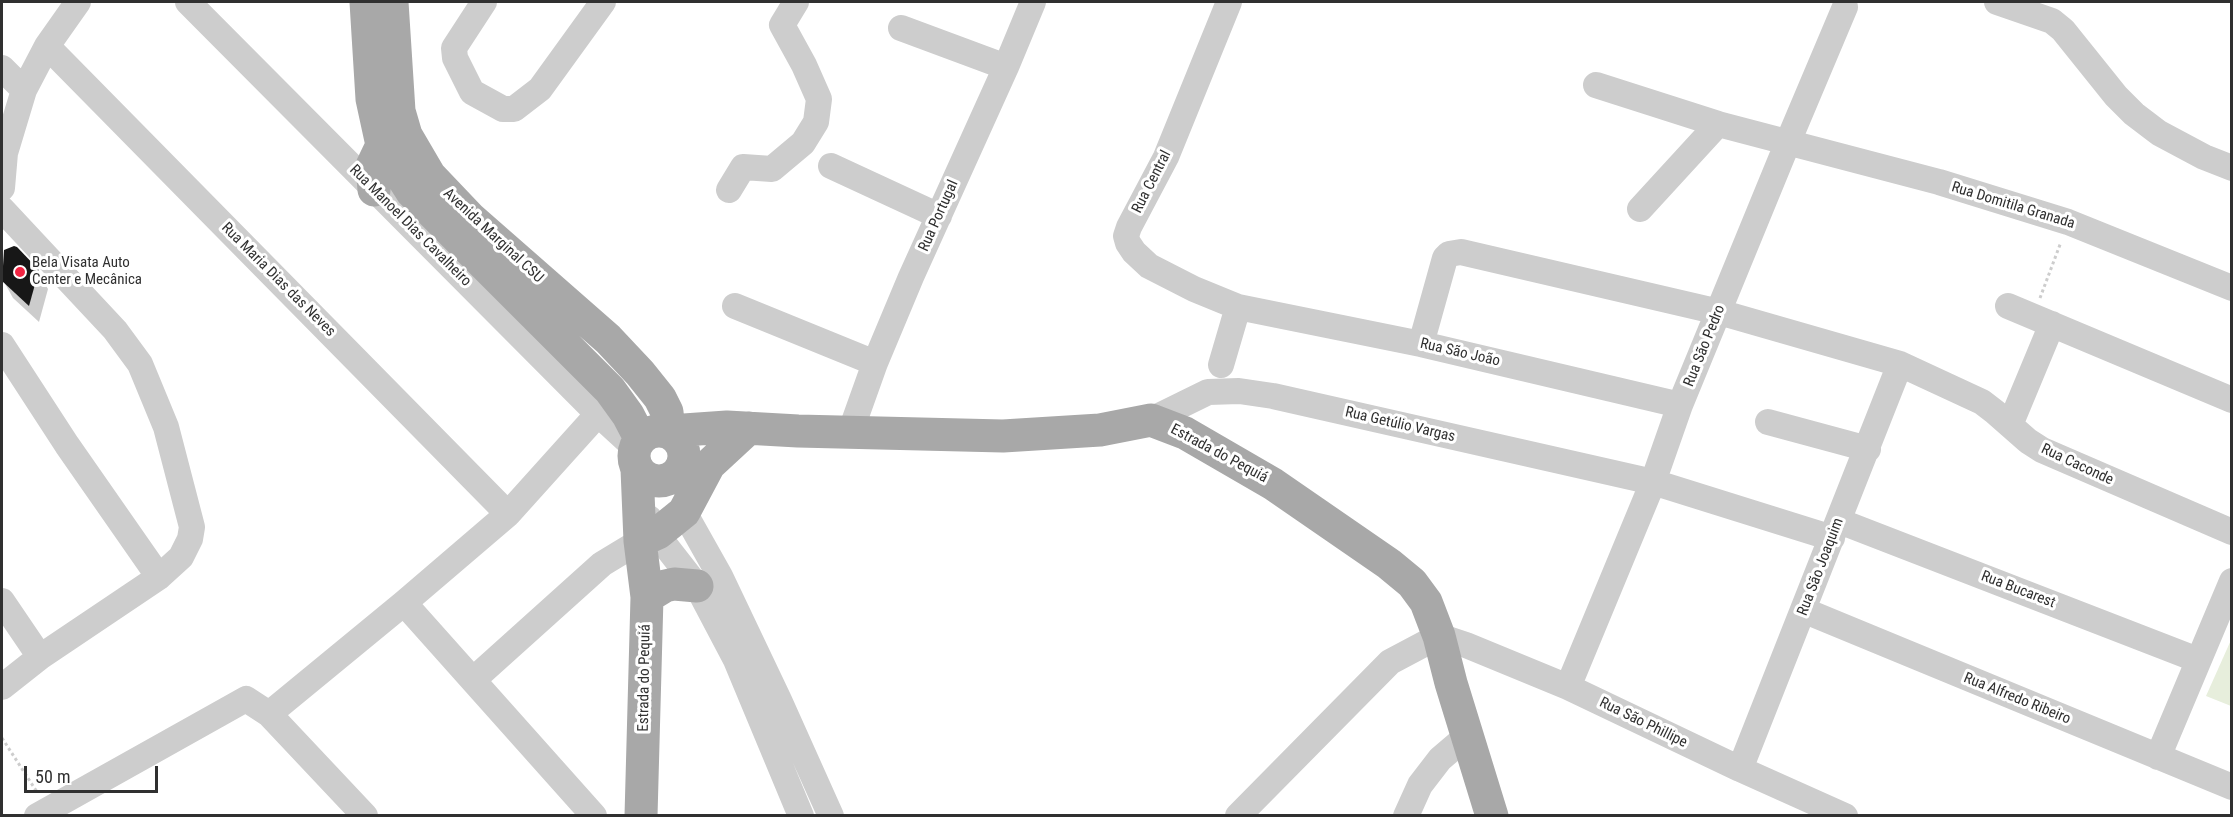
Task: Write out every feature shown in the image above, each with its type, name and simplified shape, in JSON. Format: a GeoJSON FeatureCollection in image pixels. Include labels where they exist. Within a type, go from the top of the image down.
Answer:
{"type":"FeatureCollection","features":[{"type":"Feature","properties":{"kind":"main road","name":"Avenida Marginal CSU"},"geometry":{"type":"LineString","coordinates":[[366,2],[372,99],[382,145],[412,192],[610,390],[628,415],[649,454],[669,423],[664,405],[640,373],[608,339],[470,218],[430,176],[406,135],[399,111],[392,2]]}},
{"type":"Feature","properties":{"kind":"main road"},"geometry":{"type":"LineString","coordinates":[[374,190],[372,166],[382,145]]}},
{"type":"Feature","properties":{"kind":"main road"},"geometry":{"type":"LineString","coordinates":[[649,454],[684,430],[697,428],[1003,436],[1100,430],[1151,420]]}},
{"type":"Feature","properties":{"kind":"main road","name":"Estrada do Pequiá"},"geometry":{"type":"LineString","coordinates":[[1151,420],[1185,433],[1273,483],[1389,564],[1412,583],[1426,602],[1438,636],[1492,816]]}},
{"type":"Feature","properties":{"kind":"main road"},"geometry":{"type":"LineString","coordinates":[[676,474],[687,475],[709,465],[748,428]]}},
{"type":"Feature","properties":{"kind":"main road"},"geometry":{"type":"LineString","coordinates":[[649,454],[683,449],[684,457],[676,474],[684,512]]}},
{"type":"Feature","properties":{"kind":"main road","name":"Estrada do Pequiá"},"geometry":{"type":"LineString","coordinates":[[641,816],[649,537],[649,454]]}},
{"type":"Feature","properties":{"kind":"main road"},"geometry":{"type":"LineString","coordinates":[[649,537],[684,512],[709,465]]}},
{"type":"Feature","properties":{"kind":"main road"},"geometry":{"type":"LineString","coordinates":[[647,597],[653,592],[674,584],[697,586]]}},
{"type":"Feature","properties":{"kind":"street"},"geometry":{"type":"LineString","coordinates":[[2,188],[5,153],[24,90],[47,46],[78,2]]}},
{"type":"Feature","properties":{"kind":"street","name":"Rua Manoel Dias Cavalheiro"},"geometry":{"type":"LineString","coordinates":[[188,2],[598,414],[649,454]]}},
{"type":"Feature","properties":{"kind":"street"},"geometry":{"type":"LineString","coordinates":[[484,2],[454,48],[455,58],[472,92],[502,109],[514,109],[540,88],[603,2]]}},
{"type":"Feature","properties":{"kind":"street"},"geometry":{"type":"LineString","coordinates":[[729,190],[743,168],[772,169],[803,143],[816,122],[819,99],[804,64],[782,26],[796,2]]}},
{"type":"Feature","properties":{"kind":"street","name":"Rua Portugal"},"geometry":{"type":"LineString","coordinates":[[850,433],[875,363],[1033,2]]}},
{"type":"Feature","properties":{"kind":"street","name":"Rua Central"},"geometry":{"type":"LineString","coordinates":[[1229,2],[1166,157],[1126,236],[1134,252],[1149,266],[1194,290],[1238,307]]}},
{"type":"Feature","properties":{"kind":"street"},"geometry":{"type":"LineString","coordinates":[[1997,2],[2046,17],[2063,30],[2098,76],[2134,114],[2159,133],[2204,157],[2232,168]]}},
{"type":"Feature","properties":{"kind":"street","name":"Rua São Pedro"},"geometry":{"type":"LineString","coordinates":[[1568,687],[1653,482],[1680,405],[1845,7]]}},
{"type":"Feature","properties":{"kind":"street"},"geometry":{"type":"LineString","coordinates":[[902,28],[1006,67]]}},
{"type":"Feature","properties":{"kind":"street","name":"Rua Maria Dias das Neves"},"geometry":{"type":"LineString","coordinates":[[47,46],[508,513]]}},
{"type":"Feature","properties":{"kind":"street"},"geometry":{"type":"LineString","coordinates":[[2,68],[24,90]]}},
{"type":"Feature","properties":{"kind":"street","name":"Rua Domitila Granada"},"geometry":{"type":"LineString","coordinates":[[1596,85],[1718,124],[1939,182],[2068,222],[2232,288]]}},
{"type":"Feature","properties":{"kind":"street"},"geometry":{"type":"LineString","coordinates":[[1640,209],[1718,124]]}},
{"type":"Feature","properties":{"kind":"street"},"geometry":{"type":"LineString","coordinates":[[831,165],[939,216]]}},
{"type":"Feature","properties":{"kind":"street"},"geometry":{"type":"LineString","coordinates":[[2,209],[115,330],[140,364],[166,427],[192,527],[190,539],[181,557],[159,577],[40,657],[2,687]]}},
{"type":"Feature","properties":{"kind":"street","name":"Rua Caconde"},"geometry":{"type":"LineString","coordinates":[[1421,344],[1445,258],[1455,252],[1719,312],[1900,364],[1982,402],[2042,450],[2232,532]]}},
{"type":"Feature","properties":{"kind":"street"},"geometry":{"type":"LineString","coordinates":[[735,306],[875,363]]}},
{"type":"Feature","properties":{"kind":"street"},"geometry":{"type":"LineString","coordinates":[[2008,306],[2232,400]]}},
{"type":"Feature","properties":{"kind":"street"},"geometry":{"type":"LineString","coordinates":[[1221,365],[1238,307]]}},
{"type":"Feature","properties":{"kind":"street","name":"Rua São João"},"geometry":{"type":"LineString","coordinates":[[1238,307],[1421,344],[1680,405]]}},
{"type":"Feature","properties":{"kind":"street"},"geometry":{"type":"LineString","coordinates":[[2010,425],[2042,320]]}},
{"type":"Feature","properties":{"kind":"street"},"geometry":{"type":"LineString","coordinates":[[2,345],[67,445],[159,577]]}},
{"type":"Feature","properties":{"kind":"street","name":"Rua São Joaquim"},"geometry":{"type":"LineString","coordinates":[[1740,769],[1900,364]]}},
{"type":"Feature","properties":{"kind":"street","name":"Rua Getúlio Vargas"},"geometry":{"type":"LineString","coordinates":[[1151,420],[1208,392],[1239,391],[1273,396],[1653,482],[1835,529]]}},
{"type":"Feature","properties":{"kind":"street"},"geometry":{"type":"LineString","coordinates":[[269,714],[404,603],[508,513],[598,414]]}},
{"type":"Feature","properties":{"kind":"street"},"geometry":{"type":"LineString","coordinates":[[1768,422],[1868,449]]}},
{"type":"Feature","properties":{"kind":"street"},"geometry":{"type":"LineString","coordinates":[[684,512],[720,576],[831,816]]}},
{"type":"Feature","properties":{"kind":"street","name":"Rua Bucarest"},"geometry":{"type":"LineString","coordinates":[[1835,529],[2198,660]]}},
{"type":"Feature","properties":{"kind":"street"},"geometry":{"type":"LineString","coordinates":[[473,680],[602,564],[649,537],[697,586],[736,660],[801,816]]}},
{"type":"Feature","properties":{"kind":"street"},"geometry":{"type":"LineString","coordinates":[[2158,757],[2232,581]]}},
{"type":"Feature","properties":{"kind":"street"},"geometry":{"type":"LineString","coordinates":[[2,601],[40,657]]}},
{"type":"Feature","properties":{"kind":"street"},"geometry":{"type":"LineString","coordinates":[[404,603],[594,816]]}},
{"type":"Feature","properties":{"kind":"street","name":"Rua Alfredo Ribeiro"},"geometry":{"type":"LineString","coordinates":[[1803,610],[2232,787]]}},
{"type":"Feature","properties":{"kind":"street"},"geometry":{"type":"LineString","coordinates":[[1238,816],[1390,662],[1438,636]]}},
{"type":"Feature","properties":{"kind":"street","name":"Rua São Phillipe"},"geometry":{"type":"LineString","coordinates":[[1438,636],[1466,645],[1568,687],[1845,816]]}},
{"type":"Feature","properties":{"kind":"street"},"geometry":{"type":"LineString","coordinates":[[43,812],[246,699],[269,714],[364,816]]}},
{"type":"Feature","properties":{"kind":"street"},"geometry":{"type":"LineString","coordinates":[[770,742],[794,732]]}},
{"type":"Feature","properties":{"kind":"street"},"geometry":{"type":"LineString","coordinates":[[1406,816],[1420,785],[1440,759],[1467,736]]}},
{"type":"Feature","properties":{"kind":"path"},"geometry":{"type":"LineString","coordinates":[[2042,320],[2068,222]]}},
{"type":"Feature","properties":{"kind":"path"},"geometry":{"type":"LineString","coordinates":[[2,738],[43,812]]}},
{"type":"Feature","properties":{"kind":"green space"},"geometry":{"type":"Polygon","coordinates":[[[2231,640],[2231,706],[2206,696],[2231,640]]]}},
{"type":"Feature","properties":{"kind":"building","name":"Bela Visata Auto Center e Mecânica"},"geometry":{"type":"Polygon","coordinates":[[[14,246],[39,270],[29,306],[2,281],[4,250],[14,246]]]}},
{"type":"Feature","properties":{"kind":"place","name":"Bela Visata Auto Center e Mecânica"},"geometry":{"type":"Point","coordinates":[20,272]}}]}
